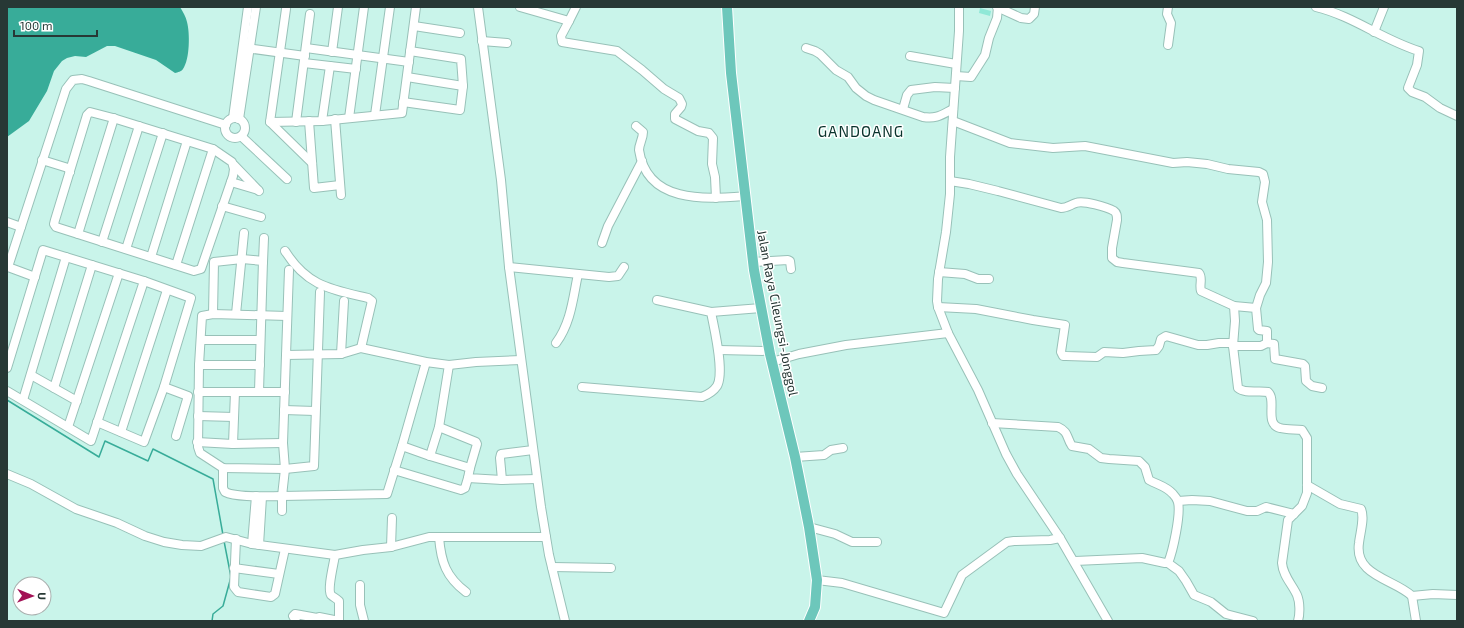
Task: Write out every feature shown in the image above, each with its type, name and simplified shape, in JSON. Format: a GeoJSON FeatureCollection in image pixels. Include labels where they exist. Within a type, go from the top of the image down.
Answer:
{"type":"FeatureCollection","features":[{"type":"Feature","properties":{"kind":"main road","name":"Jalan Raya Cileungsi-Jonggol"},"geometry":{"type":"LineString","coordinates":[[727,7],[731,73],[753,262],[772,362],[795,457],[809,527],[817,580],[815,607],[809,621]]}},
{"type":"Feature","properties":{"kind":"street"},"geometry":{"type":"LineString","coordinates":[[236,118],[250,7]]}},
{"type":"Feature","properties":{"kind":"street"},"geometry":{"type":"LineString","coordinates":[[332,52],[338,7]]}},
{"type":"Feature","properties":{"kind":"street"},"geometry":{"type":"LineString","coordinates":[[349,118],[364,7]]}},
{"type":"Feature","properties":{"kind":"street"},"geometry":{"type":"LineString","coordinates":[[375,115],[390,7]]}},
{"type":"Feature","properties":{"kind":"street"},"geometry":{"type":"LineString","coordinates":[[270,122],[322,121],[402,113],[416,7]]}},
{"type":"Feature","properties":{"kind":"street"},"geometry":{"type":"LineString","coordinates":[[478,7],[501,180],[508,266],[537,479],[552,567],[565,621]]}},
{"type":"Feature","properties":{"kind":"street"},"geometry":{"type":"LineString","coordinates":[[520,7],[569,21]]}},
{"type":"Feature","properties":{"kind":"street"},"geometry":{"type":"LineString","coordinates":[[576,7],[561,36],[562,42],[617,51],[664,89],[679,98],[682,104],[675,114],[675,119],[693,129],[711,136],[713,141],[712,164],[715,177],[716,198]]}},
{"type":"Feature","properties":{"kind":"street"},"geometry":{"type":"LineString","coordinates":[[959,7],[959,31],[952,121],[950,181],[947,219],[937,293],[938,308],[948,333],[978,390],[1017,474],[1060,538],[1108,621]]}},
{"type":"Feature","properties":{"kind":"street"},"geometry":{"type":"LineString","coordinates":[[956,76],[971,77],[982,62],[997,18],[997,7],[1021,18],[1029,18],[1034,14],[1035,7]]}},
{"type":"Feature","properties":{"kind":"street"},"geometry":{"type":"LineString","coordinates":[[1168,7],[1167,14],[1171,19],[1168,45]]}},
{"type":"Feature","properties":{"kind":"street"},"geometry":{"type":"LineString","coordinates":[[1320,7],[1346,17],[1401,45],[1419,51],[1417,65],[1408,88],[1412,92],[1425,97],[1440,108],[1457,116]]}},
{"type":"Feature","properties":{"kind":"street"},"geometry":{"type":"LineString","coordinates":[[1374,32],[1384,7]]}},
{"type":"Feature","properties":{"kind":"street"},"geometry":{"type":"LineString","coordinates":[[270,122],[286,9]]}},
{"type":"Feature","properties":{"kind":"street"},"geometry":{"type":"LineString","coordinates":[[296,122],[310,14]]}},
{"type":"Feature","properties":{"kind":"street"},"geometry":{"type":"LineString","coordinates":[[414,26],[460,33]]}},
{"type":"Feature","properties":{"kind":"street"},"geometry":{"type":"LineString","coordinates":[[482,41],[507,43]]}},
{"type":"Feature","properties":{"kind":"street"},"geometry":{"type":"LineString","coordinates":[[246,48],[305,55],[332,52],[409,62]]}},
{"type":"Feature","properties":{"kind":"street"},"geometry":{"type":"LineString","coordinates":[[806,48],[820,54],[836,70],[848,77],[856,88],[874,100],[923,117],[931,118],[936,118],[953,109]]}},
{"type":"Feature","properties":{"kind":"street"},"geometry":{"type":"LineString","coordinates":[[403,102],[460,110],[463,86],[461,59],[410,51]]}},
{"type":"Feature","properties":{"kind":"street"},"geometry":{"type":"LineString","coordinates":[[305,55],[330,66],[356,69]]}},
{"type":"Feature","properties":{"kind":"street"},"geometry":{"type":"LineString","coordinates":[[910,56],[956,64]]}},
{"type":"Feature","properties":{"kind":"street"},"geometry":{"type":"LineString","coordinates":[[322,121],[330,66]]}},
{"type":"Feature","properties":{"kind":"street"},"geometry":{"type":"LineString","coordinates":[[406,77],[463,86]]}},
{"type":"Feature","properties":{"kind":"street"},"geometry":{"type":"LineString","coordinates":[[35,277],[8,267],[42,160],[66,89],[70,82],[76,79],[89,81],[226,125]]}},
{"type":"Feature","properties":{"kind":"street"},"geometry":{"type":"LineString","coordinates":[[903,110],[907,95],[911,90],[935,87],[955,88]]}},
{"type":"Feature","properties":{"kind":"street"},"geometry":{"type":"LineString","coordinates":[[231,182],[259,191],[229,159],[213,149],[93,112],[87,115],[54,224],[56,227],[176,265],[194,270],[201,269],[231,182],[234,165]]}},
{"type":"Feature","properties":{"kind":"street"},"geometry":{"type":"LineString","coordinates":[[78,234],[114,118]]}},
{"type":"Feature","properties":{"kind":"street"},"geometry":{"type":"LineString","coordinates":[[236,118],[244,123],[245,130],[241,136],[231,137],[226,132],[226,125],[227,122],[236,118]]}},
{"type":"Feature","properties":{"kind":"street"},"geometry":{"type":"LineString","coordinates":[[335,119],[341,195]]}},
{"type":"Feature","properties":{"kind":"street"},"geometry":{"type":"LineString","coordinates":[[309,121],[314,188],[340,185]]}},
{"type":"Feature","properties":{"kind":"street"},"geometry":{"type":"LineString","coordinates":[[952,121],[1010,143],[1053,148],[1085,146],[1173,163],[1187,162],[1207,164],[1228,169],[1259,172],[1263,174],[1265,182],[1262,202],[1267,220],[1268,266],[1266,283],[1256,308],[1258,329],[1266,331],[1267,343]]}},
{"type":"Feature","properties":{"kind":"street"},"geometry":{"type":"LineString","coordinates":[[270,122],[312,164]]}},
{"type":"Feature","properties":{"kind":"street"},"geometry":{"type":"LineString","coordinates":[[102,242],[140,126]]}},
{"type":"Feature","properties":{"kind":"street"},"geometry":{"type":"LineString","coordinates":[[636,126],[643,132],[639,147],[642,161],[648,175],[657,185],[673,193],[702,198],[746,196]]}},
{"type":"Feature","properties":{"kind":"street"},"geometry":{"type":"LineString","coordinates":[[126,249],[163,133]]}},
{"type":"Feature","properties":{"kind":"street"},"geometry":{"type":"LineString","coordinates":[[241,136],[287,179]]}},
{"type":"Feature","properties":{"kind":"street"},"geometry":{"type":"LineString","coordinates":[[151,257],[187,141]]}},
{"type":"Feature","properties":{"kind":"street"},"geometry":{"type":"LineString","coordinates":[[176,265],[213,149]]}},
{"type":"Feature","properties":{"kind":"street"},"geometry":{"type":"LineString","coordinates":[[42,160],[68,168],[70,172]]}},
{"type":"Feature","properties":{"kind":"street"},"geometry":{"type":"LineString","coordinates":[[602,243],[608,226],[642,161]]}},
{"type":"Feature","properties":{"kind":"street"},"geometry":{"type":"LineString","coordinates":[[950,181],[992,189],[1061,208],[1066,208],[1076,202],[1085,202],[1114,211],[1117,216],[1112,248],[1112,258],[1114,260],[1123,263],[1199,273],[1201,276],[1201,291],[1234,306],[1256,308]]}},
{"type":"Feature","properties":{"kind":"street"},"geometry":{"type":"LineString","coordinates":[[222,206],[261,217]]}},
{"type":"Feature","properties":{"kind":"street"},"geometry":{"type":"LineString","coordinates":[[7,222],[21,227]]}},
{"type":"Feature","properties":{"kind":"street"},"geometry":{"type":"LineString","coordinates":[[236,314],[244,233]]}},
{"type":"Feature","properties":{"kind":"street"},"geometry":{"type":"LineString","coordinates":[[259,391],[264,238]]}},
{"type":"Feature","properties":{"kind":"street"},"geometry":{"type":"LineString","coordinates":[[7,368],[43,250],[144,281],[191,298],[164,388],[144,442],[97,422]]}},
{"type":"Feature","properties":{"kind":"street"},"geometry":{"type":"LineString","coordinates":[[285,251],[294,264],[311,280],[336,290],[368,298],[372,301],[361,348]]}},
{"type":"Feature","properties":{"kind":"street"},"geometry":{"type":"LineString","coordinates":[[23,400],[66,257]]}},
{"type":"Feature","properties":{"kind":"street"},"geometry":{"type":"LineString","coordinates":[[213,314],[214,262],[242,259],[263,262]]}},
{"type":"Feature","properties":{"kind":"street"},"geometry":{"type":"LineString","coordinates":[[753,262],[788,260],[790,261],[791,269]]}},
{"type":"Feature","properties":{"kind":"street"},"geometry":{"type":"LineString","coordinates":[[54,388],[92,265]]}},
{"type":"Feature","properties":{"kind":"street"},"geometry":{"type":"LineString","coordinates":[[508,266],[600,277],[618,276],[624,267]]}},
{"type":"Feature","properties":{"kind":"street"},"geometry":{"type":"LineString","coordinates":[[282,511],[285,469],[283,443],[289,270]]}},
{"type":"Feature","properties":{"kind":"street"},"geometry":{"type":"LineString","coordinates":[[939,272],[965,274],[978,279],[989,279]]}},
{"type":"Feature","properties":{"kind":"street"},"geometry":{"type":"LineString","coordinates":[[68,427],[119,273]]}},
{"type":"Feature","properties":{"kind":"street"},"geometry":{"type":"LineString","coordinates":[[556,343],[568,322],[578,274]]}},
{"type":"Feature","properties":{"kind":"street"},"geometry":{"type":"LineString","coordinates":[[7,391],[91,441],[144,281]]}},
{"type":"Feature","properties":{"kind":"street"},"geometry":{"type":"LineString","coordinates":[[121,432],[167,290]]}},
{"type":"Feature","properties":{"kind":"street"},"geometry":{"type":"LineString","coordinates":[[287,316],[262,314],[213,314],[202,316],[197,442],[200,453],[223,468],[285,469],[314,466],[320,292]]}},
{"type":"Feature","properties":{"kind":"street"},"geometry":{"type":"LineString","coordinates":[[341,354],[344,300]]}},
{"type":"Feature","properties":{"kind":"street"},"geometry":{"type":"LineString","coordinates":[[657,300],[710,312],[762,308]]}},
{"type":"Feature","properties":{"kind":"street"},"geometry":{"type":"LineString","coordinates":[[1234,306],[1235,321],[1233,345],[1238,388],[1242,391],[1263,390],[1268,392],[1271,396],[1272,417],[1275,426],[1278,428],[1302,430],[1307,438],[1307,493],[1302,506],[1288,520],[1282,563],[1282,568],[1287,581],[1297,596],[1299,611],[1298,621]]}},
{"type":"Feature","properties":{"kind":"street"},"geometry":{"type":"LineString","coordinates":[[938,308],[976,309],[1065,325],[1061,352],[1063,356],[1097,357],[1104,352],[1123,353],[1140,350],[1156,350],[1161,339],[1166,336],[1198,345],[1219,343],[1261,346],[1267,343],[1274,344],[1274,358],[1276,360],[1303,364],[1305,366],[1306,381],[1312,386],[1322,388]]}},
{"type":"Feature","properties":{"kind":"street"},"geometry":{"type":"LineString","coordinates":[[582,387],[702,397],[708,395],[718,385],[719,350],[710,312]]}},
{"type":"Feature","properties":{"kind":"street"},"geometry":{"type":"LineString","coordinates":[[772,362],[799,354],[846,345],[948,333]]}},
{"type":"Feature","properties":{"kind":"street"},"geometry":{"type":"LineString","coordinates":[[201,340],[260,340]]}},
{"type":"Feature","properties":{"kind":"street"},"geometry":{"type":"LineString","coordinates":[[286,355],[341,354],[361,348],[426,362],[449,365],[521,360]]}},
{"type":"Feature","properties":{"kind":"street"},"geometry":{"type":"LineString","coordinates":[[719,350],[770,351]]}},
{"type":"Feature","properties":{"kind":"street"},"geometry":{"type":"LineString","coordinates":[[223,468],[223,488],[225,492],[232,494],[259,497],[387,494],[426,362]]}},
{"type":"Feature","properties":{"kind":"street"},"geometry":{"type":"LineString","coordinates":[[199,365],[260,365]]}},
{"type":"Feature","properties":{"kind":"street"},"geometry":{"type":"LineString","coordinates":[[430,456],[439,427],[449,365]]}},
{"type":"Feature","properties":{"kind":"street"},"geometry":{"type":"LineString","coordinates":[[31,375],[77,401]]}},
{"type":"Feature","properties":{"kind":"street"},"geometry":{"type":"LineString","coordinates":[[164,388],[188,396],[176,436]]}},
{"type":"Feature","properties":{"kind":"street"},"geometry":{"type":"LineString","coordinates":[[198,392],[285,392]]}},
{"type":"Feature","properties":{"kind":"street"},"geometry":{"type":"LineString","coordinates":[[233,444],[235,392]]}},
{"type":"Feature","properties":{"kind":"street"},"geometry":{"type":"LineString","coordinates":[[284,410],[315,411]]}},
{"type":"Feature","properties":{"kind":"street"},"geometry":{"type":"LineString","coordinates":[[198,416],[234,417]]}},
{"type":"Feature","properties":{"kind":"street"},"geometry":{"type":"LineString","coordinates":[[992,423],[1058,427],[1066,432],[1072,446],[1089,449],[1102,458],[1139,461],[1144,467],[1149,480],[1166,487],[1178,502],[1174,543],[1168,563]]}},
{"type":"Feature","properties":{"kind":"street"},"geometry":{"type":"LineString","coordinates":[[394,470],[461,490],[465,488],[477,444],[476,442],[439,427]]}},
{"type":"Feature","properties":{"kind":"street"},"geometry":{"type":"LineString","coordinates":[[197,442],[233,444],[283,443]]}},
{"type":"Feature","properties":{"kind":"street"},"geometry":{"type":"LineString","coordinates":[[402,446],[470,468]]}},
{"type":"Feature","properties":{"kind":"street"},"geometry":{"type":"LineString","coordinates":[[795,457],[824,455],[831,450],[843,448]]}},
{"type":"Feature","properties":{"kind":"street"},"geometry":{"type":"LineString","coordinates":[[502,480],[500,458],[502,454],[534,450]]}},
{"type":"Feature","properties":{"kind":"street"},"geometry":{"type":"LineString","coordinates":[[7,474],[31,484],[76,509],[117,523],[145,536],[164,542],[182,545],[201,546],[222,539],[236,539],[285,549],[335,555],[391,547],[429,537],[546,536]]}},
{"type":"Feature","properties":{"kind":"street"},"geometry":{"type":"LineString","coordinates":[[468,478],[502,480],[537,479]]}},
{"type":"Feature","properties":{"kind":"street"},"geometry":{"type":"LineString","coordinates":[[1307,485],[1340,504],[1361,509],[1362,517],[1358,548],[1361,561],[1379,578],[1404,590],[1412,596],[1433,594],[1457,595]]}},
{"type":"Feature","properties":{"kind":"street"},"geometry":{"type":"LineString","coordinates":[[256,544],[259,497]]}},
{"type":"Feature","properties":{"kind":"street"},"geometry":{"type":"LineString","coordinates":[[1178,502],[1192,500],[1210,501],[1247,511],[1257,511],[1266,507],[1294,514]]}},
{"type":"Feature","properties":{"kind":"street"},"geometry":{"type":"LineString","coordinates":[[391,547],[392,518]]}},
{"type":"Feature","properties":{"kind":"street"},"geometry":{"type":"LineString","coordinates":[[809,527],[835,534],[852,542],[877,542]]}},
{"type":"Feature","properties":{"kind":"street"},"geometry":{"type":"LineString","coordinates":[[439,537],[440,550],[445,569],[456,583],[466,592]]}},
{"type":"Feature","properties":{"kind":"street"},"geometry":{"type":"LineString","coordinates":[[817,580],[842,583],[944,613],[962,575],[1007,542],[1050,540],[1060,538]]}},
{"type":"Feature","properties":{"kind":"street"},"geometry":{"type":"LineString","coordinates":[[236,539],[234,587],[238,592],[271,597],[275,594],[285,549]]}},
{"type":"Feature","properties":{"kind":"street"},"geometry":{"type":"LineString","coordinates":[[296,621],[293,616],[295,614],[316,619],[339,621],[338,601],[330,592],[335,555]]}},
{"type":"Feature","properties":{"kind":"street"},"geometry":{"type":"LineString","coordinates":[[1074,561],[1142,558],[1168,563],[1179,571],[1194,595],[1211,602],[1226,614],[1253,621]]}},
{"type":"Feature","properties":{"kind":"street"},"geometry":{"type":"LineString","coordinates":[[552,567],[612,568]]}},
{"type":"Feature","properties":{"kind":"street"},"geometry":{"type":"LineString","coordinates":[[234,568],[279,574]]}},
{"type":"Feature","properties":{"kind":"street"},"geometry":{"type":"LineString","coordinates":[[360,585],[360,605],[364,621]]}},
{"type":"Feature","properties":{"kind":"street"},"geometry":{"type":"LineString","coordinates":[[1412,596],[1416,621]]}},
{"type":"Feature","properties":{"kind":"shaded area"},"geometry":{"type":"Polygon","coordinates":[[[7,7],[180,7],[186,18],[189,33],[187,59],[183,69],[175,73],[156,60],[115,46],[107,46],[86,57],[75,56],[67,58],[62,61],[54,71],[47,91],[29,121],[7,137],[7,7]]]}},
{"type":"Feature","properties":{"kind":"shaded area"},"geometry":{"type":"Polygon","coordinates":[[[980,8],[991,11],[990,16],[979,13],[980,8]]]}},
{"type":"Feature","properties":{"kind":"waterway"},"geometry":{"type":"LineString","coordinates":[[7,400],[99,457],[105,441],[148,461],[153,449],[213,479],[223,535]]}},
{"type":"Feature","properties":{"kind":"waterway"},"geometry":{"type":"LineString","coordinates":[[212,621],[213,614],[223,606],[231,577],[224,541]]}},
{"type":"Feature","properties":{"kind":"district","name":"GANDOANG"},"geometry":{"type":"Point","coordinates":[861,132]}}]}
